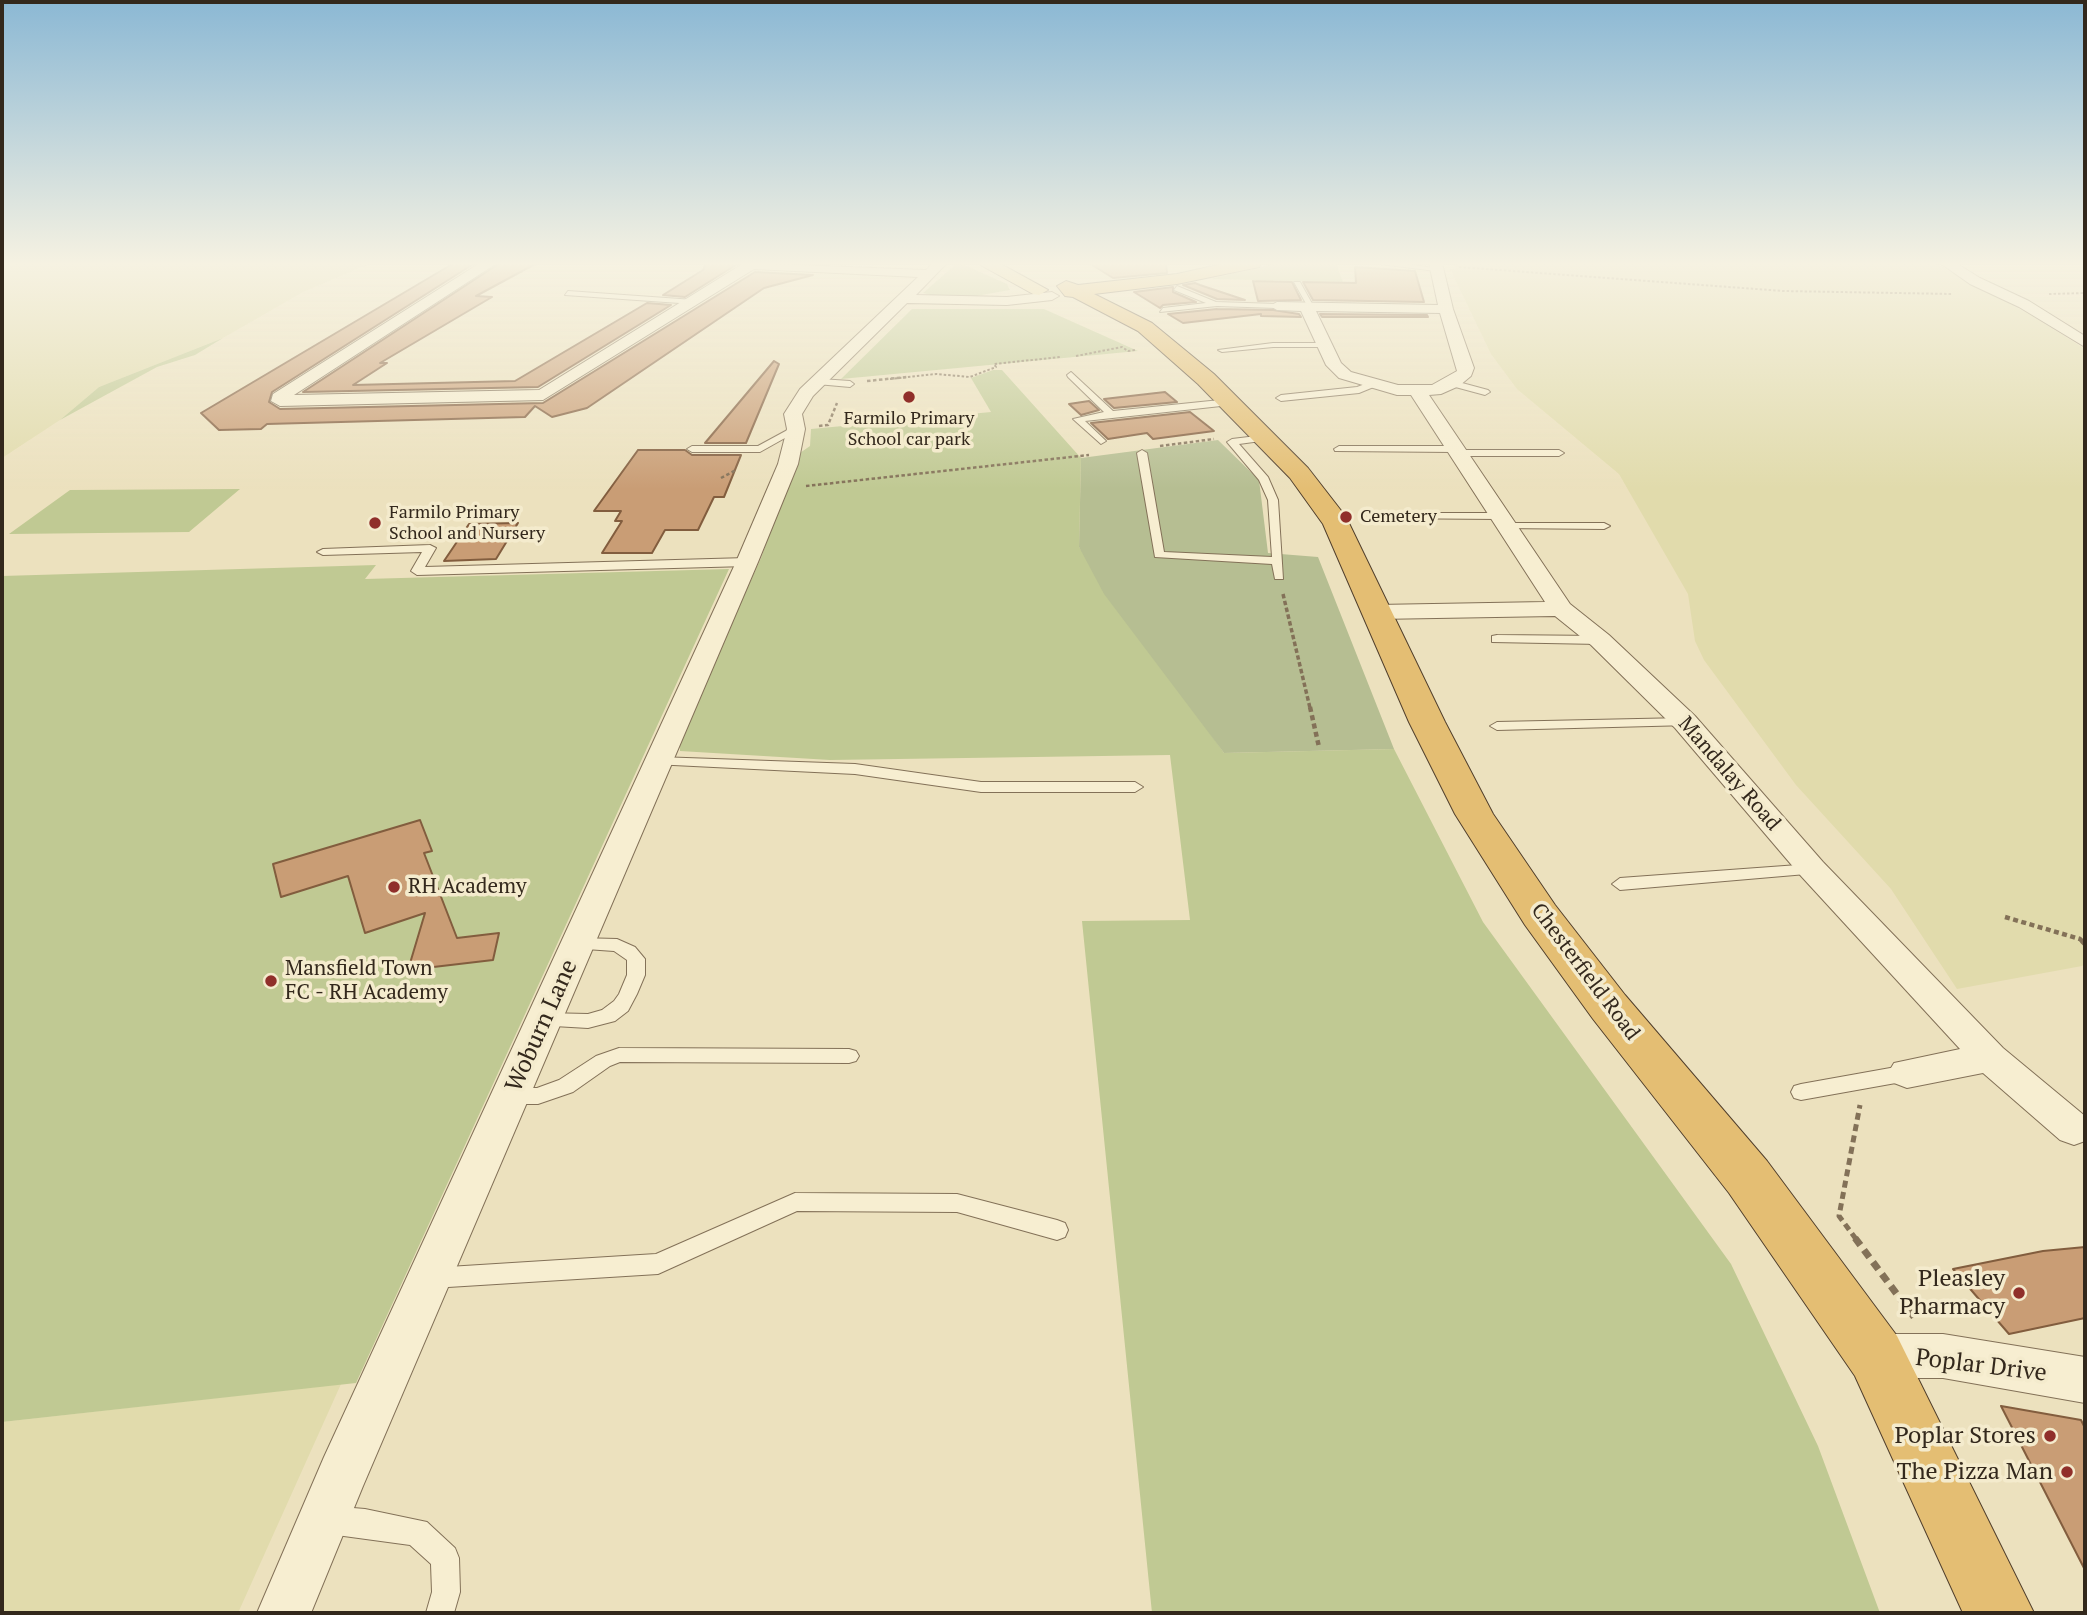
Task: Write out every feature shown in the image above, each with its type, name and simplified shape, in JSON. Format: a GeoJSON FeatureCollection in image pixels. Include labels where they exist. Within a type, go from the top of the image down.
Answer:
{"type":"FeatureCollection","features":[{"type":"Feature","properties":{"kind":"highway","name":"Chesterfield Road"},"geometry":{"type":"LineString","coordinates":[[1156,338],[1230,402],[1300,475],[1336,523],[1427,722],[1474,814],[1540,915],[1609,1007],[1748,1177],[1876,1356],[1999,1613]]}},
{"type":"Feature","properties":{"kind":"street"},"geometry":{"type":"LineString","coordinates":[[370,338],[279,398],[280,401],[543,395],[635,338]]}},
{"type":"Feature","properties":{"kind":"street"},"geometry":{"type":"LineString","coordinates":[[820,382],[865,338]]}},
{"type":"Feature","properties":{"kind":"street"},"geometry":{"type":"LineString","coordinates":[[1323,338],[1334,365],[1345,375],[1373,384],[1418,392],[1435,390],[1465,373],[1466,368],[1456,338]]}},
{"type":"Feature","properties":{"kind":"street","name":"Woburn Lane"},"geometry":{"type":"LineString","coordinates":[[284,1613],[747,562],[788,464],[795,433],[793,414],[806,393],[820,382]]}},
{"type":"Feature","properties":{"kind":"street","name":"Mandalay Road"},"geometry":{"type":"LineString","coordinates":[[1418,392],[1561,609],[1600,640],[1685,722],[1812,870],[1990,1058],[2074,1129]]}},
{"type":"Feature","properties":{"kind":"street"},"geometry":{"type":"LineString","coordinates":[[1377,612],[1561,609]]}},
{"type":"Feature","properties":{"kind":"street"},"geometry":{"type":"LineString","coordinates":[[1908,1073],[1990,1058]]}},
{"type":"Feature","properties":{"kind":"street","name":"Poplar Drive"},"geometry":{"type":"LineString","coordinates":[[1876,1356],[1943,1356],[2085,1380]]}},
{"type":"Feature","properties":{"kind":"lane"},"geometry":{"type":"LineString","coordinates":[[1222,350],[1273,345],[1326,345]]}},
{"type":"Feature","properties":{"kind":"lane"},"geometry":{"type":"LineString","coordinates":[[1071,374],[1111,414]]}},
{"type":"Feature","properties":{"kind":"lane"},"geometry":{"type":"LineString","coordinates":[[820,382],[850,384]]}},
{"type":"Feature","properties":{"kind":"lane"},"geometry":{"type":"LineString","coordinates":[[1452,382],[1485,392]]}},
{"type":"Feature","properties":{"kind":"lane"},"geometry":{"type":"LineString","coordinates":[[1281,398],[1359,390],[1373,384]]}},
{"type":"Feature","properties":{"kind":"lane"},"geometry":{"type":"LineString","coordinates":[[1101,441],[1078,419],[1230,402]]}},
{"type":"Feature","properties":{"kind":"lane"},"geometry":{"type":"LineString","coordinates":[[692,449],[760,449],[795,433]]}},
{"type":"Feature","properties":{"kind":"lane"},"geometry":{"type":"LineString","coordinates":[[1265,438],[1232,442],[1264,479],[1273,500],[1279,576]]}},
{"type":"Feature","properties":{"kind":"lane"},"geometry":{"type":"LineString","coordinates":[[1339,449],[1559,453]]}},
{"type":"Feature","properties":{"kind":"lane"},"geometry":{"type":"LineString","coordinates":[[1142,453],[1159,555],[1278,561]]}},
{"type":"Feature","properties":{"kind":"lane"},"geometry":{"type":"LineString","coordinates":[[1379,516],[1604,526]]}},
{"type":"Feature","properties":{"kind":"lane"},"geometry":{"type":"LineString","coordinates":[[323,552],[430,548],[417,571],[747,562]]}},
{"type":"Feature","properties":{"kind":"lane"},"geometry":{"type":"LineString","coordinates":[[1497,639],[1600,640]]}},
{"type":"Feature","properties":{"kind":"lane"},"geometry":{"type":"LineString","coordinates":[[1497,726],[1685,722]]}},
{"type":"Feature","properties":{"kind":"lane"},"geometry":{"type":"LineString","coordinates":[[658,761],[855,769],[981,787],[1135,787]]}},
{"type":"Feature","properties":{"kind":"lane"},"geometry":{"type":"LineString","coordinates":[[1620,884],[1812,870]]}},
{"type":"Feature","properties":{"kind":"lane"},"geometry":{"type":"LineString","coordinates":[[544,1020],[588,1021],[608,1016],[621,1006],[628,994],[636,967],[636,959],[629,951],[617,945],[578,944]]}},
{"type":"Feature","properties":{"kind":"lane"},"geometry":{"type":"LineString","coordinates":[[510,1096],[538,1096],[566,1086],[603,1061],[619,1055],[849,1056]]}},
{"type":"Feature","properties":{"kind":"lane"},"geometry":{"type":"LineString","coordinates":[[1801,1092],[1908,1073]]}},
{"type":"Feature","properties":{"kind":"lane"},"geometry":{"type":"LineString","coordinates":[[429,1279],[658,1264],[795,1202],[957,1203],[1057,1230]]}},
{"type":"Feature","properties":{"kind":"lane"},"geometry":{"type":"LineString","coordinates":[[324,1520],[365,1523],[417,1532],[445,1558],[446,1592],[440,1613]]}},
{"type":"Feature","properties":{"kind":"path"},"geometry":{"type":"LineString","coordinates":[[850,384],[936,374],[970,376],[996,367],[994,364],[1107,352],[1141,338]]}},
{"type":"Feature","properties":{"kind":"path"},"geometry":{"type":"LineString","coordinates":[[1155,447],[1206,440]]}},
{"type":"Feature","properties":{"kind":"path"},"geometry":{"type":"LineString","coordinates":[[777,485],[819,486],[1096,454]]}},
{"type":"Feature","properties":{"kind":"path"},"geometry":{"type":"LineString","coordinates":[[1279,576],[1319,747]]}},
{"type":"Feature","properties":{"kind":"path"},"geometry":{"type":"LineString","coordinates":[[2005,917],[2080,939],[2085,944]]}},
{"type":"Feature","properties":{"kind":"path"},"geometry":{"type":"LineString","coordinates":[[1872,1102],[1859,1105],[1839,1216],[1943,1356]]}},
{"type":"Feature","properties":{"kind":"shaded area"},"geometry":{"type":"Polygon","coordinates":[[[2,338],[222,338],[99,387],[60,420],[2,458],[2,338]]]}},
{"type":"Feature","properties":{"kind":"shaded area"},"geometry":{"type":"Polygon","coordinates":[[[1483,338],[2068,338],[2085,349],[2085,963],[2082,966],[1957,989],[1891,889],[1796,785],[1704,660],[1695,641],[1688,594],[1619,474],[1517,389],[1491,354],[1483,338]]]}},
{"type":"Feature","properties":{"kind":"shaded area"},"geometry":{"type":"Polygon","coordinates":[[[341,1384],[238,1613],[2,1613],[2,1422],[341,1384]]]}},
{"type":"Feature","properties":{"kind":"green space"},"geometry":{"type":"Polygon","coordinates":[[[222,338],[195,355],[157,367],[60,420],[99,387],[222,338]]]}},
{"type":"Feature","properties":{"kind":"green space"},"geometry":{"type":"Polygon","coordinates":[[[882,338],[1110,338],[1138,351],[841,379],[882,338]]]}},
{"type":"Feature","properties":{"kind":"green space"},"geometry":{"type":"Polygon","coordinates":[[[993,370],[1002,370],[1081,458],[1079,547],[1224,753],[1394,749],[1483,922],[1731,1264],[1818,1446],[1880,1613],[1152,1613],[1082,921],[1190,920],[1170,755],[830,760],[680,751],[680,737],[761,558],[797,455],[810,446],[811,429],[991,412],[971,378],[993,370]]]}},
{"type":"Feature","properties":{"kind":"green space"},"geometry":{"type":"Polygon","coordinates":[[[1218,440],[1259,480],[1268,553],[1318,557],[1394,749],[1224,753],[1104,594],[1079,547],[1081,458],[1218,440]]]}},
{"type":"Feature","properties":{"kind":"green space"},"geometry":{"type":"Polygon","coordinates":[[[240,489],[189,532],[9,534],[70,490],[240,489]]]}},
{"type":"Feature","properties":{"kind":"green space","name":"Mansfield Town FC - RH Academy"},"geometry":{"type":"Polygon","coordinates":[[[376,565],[365,579],[729,569],[356,1383],[2,1422],[2,576],[376,565]]]}},
{"type":"Feature","properties":{"kind":"building"},"geometry":{"type":"Polygon","coordinates":[[[327,338],[356,338],[272,392],[269,402],[280,409],[543,403],[648,338],[690,338],[587,408],[552,417],[535,406],[525,417],[267,424],[261,429],[219,430],[201,413],[327,338]]]}},
{"type":"Feature","properties":{"kind":"building"},"geometry":{"type":"Polygon","coordinates":[[[385,338],[422,338],[380,363],[387,363],[353,385],[515,381],[587,338],[617,338],[538,387],[303,392],[385,338]]]}},
{"type":"Feature","properties":{"kind":"building"},"geometry":{"type":"Polygon","coordinates":[[[774,361],[779,364],[746,443],[705,443],[774,361]]]}},
{"type":"Feature","properties":{"kind":"building"},"geometry":{"type":"Polygon","coordinates":[[[1165,392],[1177,402],[1114,408],[1104,399],[1165,392]]]}},
{"type":"Feature","properties":{"kind":"building"},"geometry":{"type":"Polygon","coordinates":[[[1089,401],[1099,410],[1081,415],[1069,404],[1089,401]]]}},
{"type":"Feature","properties":{"kind":"building"},"geometry":{"type":"Polygon","coordinates":[[[1190,412],[1214,431],[1153,439],[1147,433],[1108,439],[1091,423],[1190,412]]]}},
{"type":"Feature","properties":{"kind":"building"},"geometry":{"type":"Polygon","coordinates":[[[638,450],[685,450],[692,455],[741,455],[724,497],[714,497],[698,530],[665,530],[652,553],[602,553],[622,521],[615,521],[621,511],[594,511],[638,450]]]}},
{"type":"Feature","properties":{"kind":"building"},"geometry":{"type":"Polygon","coordinates":[[[518,523],[496,559],[444,561],[469,524],[518,523]]]}},
{"type":"Feature","properties":{"kind":"building","name":"RH Academy"},"geometry":{"type":"Polygon","coordinates":[[[420,820],[432,851],[424,853],[457,938],[499,933],[493,960],[408,970],[425,913],[365,933],[348,876],[281,897],[273,864],[420,820]]]}},
{"type":"Feature","properties":{"kind":"building","name":"Pleasley Pharmacy"},"geometry":{"type":"Polygon","coordinates":[[[2085,1247],[2085,1318],[2009,1334],[1953,1269],[2043,1251],[2085,1247]]]}},
{"type":"Feature","properties":{"kind":"building"},"geometry":{"type":"Polygon","coordinates":[[[2001,1406],[2081,1420],[2085,1428],[2085,1570],[2001,1406]]]}},
{"type":"Feature","properties":{"kind":"place","name":"Farmilo Primary School car park"},"geometry":{"type":"Point","coordinates":[909,397]}},
{"type":"Feature","properties":{"kind":"place","name":"Cemetery"},"geometry":{"type":"Point","coordinates":[1346,517]}},
{"type":"Feature","properties":{"kind":"place","name":"Farmilo Primary School and Nursery"},"geometry":{"type":"Point","coordinates":[375,523]}},
{"type":"Feature","properties":{"kind":"place","name":"RH Academy"},"geometry":{"type":"Point","coordinates":[394,887]}},
{"type":"Feature","properties":{"kind":"place","name":"Mansfield Town FC - RH Academy"},"geometry":{"type":"Point","coordinates":[271,981]}},
{"type":"Feature","properties":{"kind":"place","name":"Pleasley Pharmacy"},"geometry":{"type":"Point","coordinates":[2019,1293]}},
{"type":"Feature","properties":{"kind":"place","name":"Poplar Stores"},"geometry":{"type":"Point","coordinates":[2050,1436]}},
{"type":"Feature","properties":{"kind":"place","name":"The Pizza Man"},"geometry":{"type":"Point","coordinates":[2067,1472]}}]}
